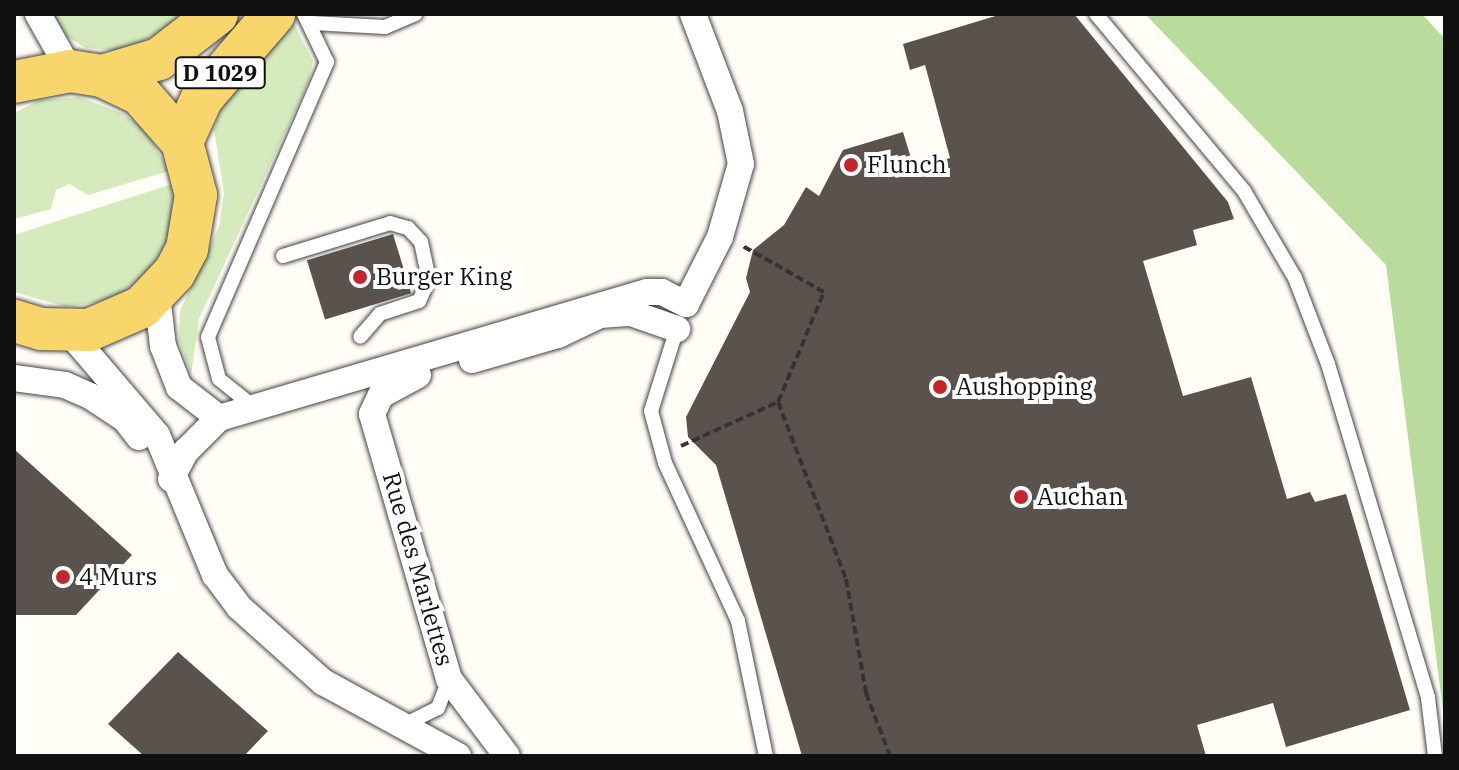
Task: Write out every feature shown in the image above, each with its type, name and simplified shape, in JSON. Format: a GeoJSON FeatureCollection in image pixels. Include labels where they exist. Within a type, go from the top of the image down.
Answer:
{"type":"FeatureCollection","features":[{"type":"Feature","properties":{"kind":"main road","name":"D 1029"},"geometry":{"type":"LineString","coordinates":[[86,74],[159,59],[217,14]]}},
{"type":"Feature","properties":{"kind":"main road","name":"D 1029"},"geometry":{"type":"LineString","coordinates":[[182,142],[202,98],[297,17]]}},
{"type":"Feature","properties":{"kind":"main road"},"geometry":{"type":"LineString","coordinates":[[14,82],[86,74],[140,94],[182,142],[192,168],[194,222],[181,261],[157,295],[107,325],[69,332],[16,324]]}},
{"type":"Feature","properties":{"kind":"street"},"geometry":{"type":"LineString","coordinates":[[38,14],[86,74]]}},
{"type":"Feature","properties":{"kind":"street"},"geometry":{"type":"LineString","coordinates":[[171,479],[186,451],[219,418],[327,389],[513,328],[647,292],[662,292],[686,304],[720,237],[741,164],[730,111],[693,14]]}},
{"type":"Feature","properties":{"kind":"street"},"geometry":{"type":"LineString","coordinates":[[157,295],[163,346],[179,387],[219,418]]}},
{"type":"Feature","properties":{"kind":"street"},"geometry":{"type":"LineString","coordinates":[[327,389],[372,414],[381,395],[401,380],[558,335],[600,315],[631,313],[677,329]]}},
{"type":"Feature","properties":{"kind":"street"},"geometry":{"type":"LineString","coordinates":[[69,332],[157,435],[171,479],[215,575],[239,607],[323,682],[458,756]]}},
{"type":"Feature","properties":{"kind":"street"},"geometry":{"type":"LineString","coordinates":[[14,378],[65,385],[90,396],[125,419],[171,479]]}},
{"type":"Feature","properties":{"kind":"street","name":"Rue des Marlettes"},"geometry":{"type":"LineString","coordinates":[[372,414],[449,679],[507,756]]}},
{"type":"Feature","properties":{"kind":"lane"},"geometry":{"type":"LineString","coordinates":[[297,17],[385,27],[415,14]]}},
{"type":"Feature","properties":{"kind":"lane"},"geometry":{"type":"LineString","coordinates":[[1096,14],[1244,191],[1295,278],[1328,364],[1423,683],[1435,756]]}},
{"type":"Feature","properties":{"kind":"lane"},"geometry":{"type":"LineString","coordinates":[[255,408],[219,379],[208,337],[327,62],[297,17]]}},
{"type":"Feature","properties":{"kind":"lane"},"geometry":{"type":"LineString","coordinates":[[283,256],[390,223],[408,228],[421,242],[429,279],[419,301],[380,314],[360,337]]}},
{"type":"Feature","properties":{"kind":"lane"},"geometry":{"type":"LineString","coordinates":[[686,304],[651,411],[665,463],[738,621],[766,756]]}},
{"type":"Feature","properties":{"kind":"lane"},"geometry":{"type":"LineString","coordinates":[[402,726],[438,708],[449,679]]}},
{"type":"Feature","properties":{"kind":"path"},"geometry":{"type":"LineString","coordinates":[[753,250],[824,292],[778,402],[846,579],[866,693],[890,756]]}},
{"type":"Feature","properties":{"kind":"path"},"geometry":{"type":"LineString","coordinates":[[688,437],[778,402]]}},
{"type":"Feature","properties":{"kind":"green space"},"geometry":{"type":"Polygon","coordinates":[[[50,14],[189,14],[126,51],[86,48],[59,32],[50,14]]]}},
{"type":"Feature","properties":{"kind":"green space"},"geometry":{"type":"Polygon","coordinates":[[[1145,14],[1422,14],[1445,39],[1445,726],[1386,265],[1145,14]]]}},
{"type":"Feature","properties":{"kind":"green space"},"geometry":{"type":"Polygon","coordinates":[[[294,24],[313,61],[308,83],[199,319],[191,375],[179,340],[180,311],[219,227],[224,193],[214,129],[225,98],[294,24]]]}},
{"type":"Feature","properties":{"kind":"green space"},"geometry":{"type":"Polygon","coordinates":[[[79,97],[124,114],[146,131],[169,171],[88,195],[69,184],[56,190],[51,209],[14,219],[14,113],[40,100],[79,97]]]}},
{"type":"Feature","properties":{"kind":"green space"},"geometry":{"type":"Polygon","coordinates":[[[172,184],[174,217],[165,246],[145,276],[114,299],[67,307],[14,292],[14,235],[172,184]]]}},
{"type":"Feature","properties":{"kind":"building","name":"Aushopping"},"geometry":{"type":"Polygon","coordinates":[[[1002,14],[1074,14],[1228,202],[1234,219],[1193,230],[1197,245],[1143,261],[1183,396],[1251,377],[1287,499],[1310,492],[1315,502],[1346,494],[1410,710],[1286,747],[1273,703],[1197,725],[1206,756],[802,756],[716,465],[688,437],[686,417],[750,292],[746,278],[753,250],[784,225],[806,187],[819,196],[843,150],[903,132],[914,168],[950,158],[925,65],[910,70],[903,44],[1002,14]]]}},
{"type":"Feature","properties":{"kind":"building"},"geometry":{"type":"Polygon","coordinates":[[[393,234],[411,293],[325,320],[307,260],[393,234]]]}},
{"type":"Feature","properties":{"kind":"building"},"geometry":{"type":"Polygon","coordinates":[[[14,449],[132,555],[76,615],[14,615],[14,449]]]}},
{"type":"Feature","properties":{"kind":"building"},"geometry":{"type":"Polygon","coordinates":[[[178,652],[268,731],[244,756],[144,756],[108,724],[178,652]]]}},
{"type":"Feature","properties":{"kind":"place","name":"Flunch"},"geometry":{"type":"Point","coordinates":[851,165]}},
{"type":"Feature","properties":{"kind":"place","name":"Burger King"},"geometry":{"type":"Point","coordinates":[360,277]}},
{"type":"Feature","properties":{"kind":"place","name":"Aushopping"},"geometry":{"type":"Point","coordinates":[940,387]}},
{"type":"Feature","properties":{"kind":"place","name":"Auchan"},"geometry":{"type":"Point","coordinates":[1021,497]}},
{"type":"Feature","properties":{"kind":"place","name":"4 Murs"},"geometry":{"type":"Point","coordinates":[63,577]}}]}
